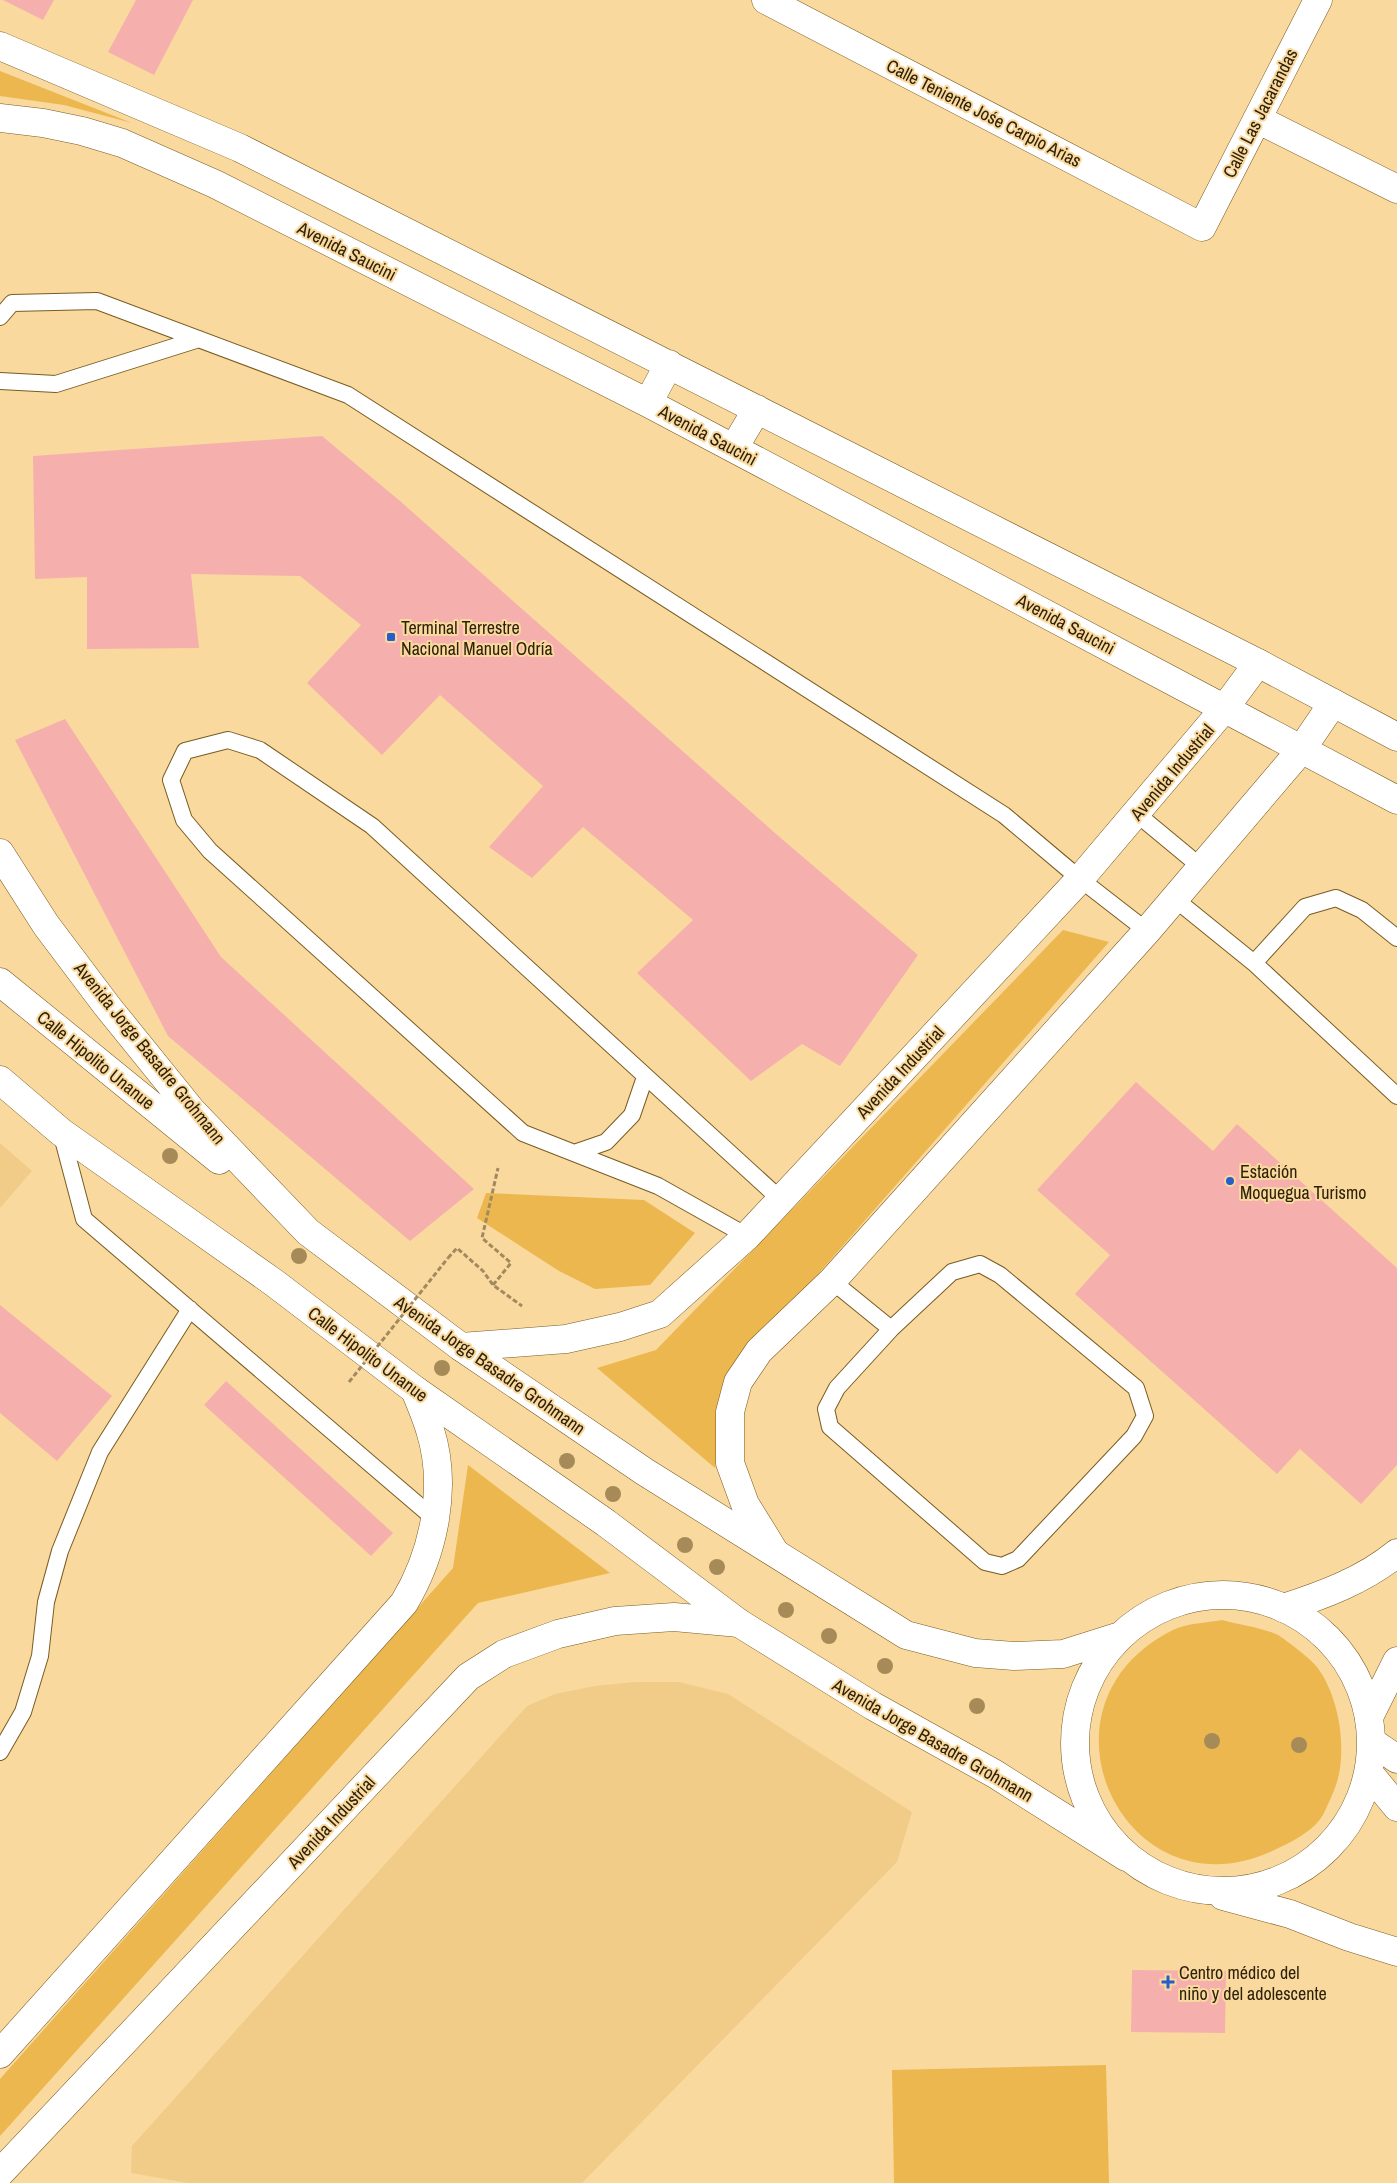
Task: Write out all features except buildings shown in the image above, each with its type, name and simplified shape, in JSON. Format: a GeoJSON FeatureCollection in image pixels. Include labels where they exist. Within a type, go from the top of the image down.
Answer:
{"type":"FeatureCollection","features":[{"type":"Feature","properties":{"kind":"main road","name":"Calle Teniente Jośe Carpio Arias"},"geometry":{"type":"LineString","coordinates":[[766,0],[1202,227]]}},
{"type":"Feature","properties":{"kind":"main road","name":"Calle Las Jacarandas"},"geometry":{"type":"LineString","coordinates":[[1202,227],[1318,0]]}},
{"type":"Feature","properties":{"kind":"main road"},"geometry":{"type":"LineString","coordinates":[[0,46],[240,148],[1258,663],[1397,737]]}},
{"type":"Feature","properties":{"kind":"main road","name":"Avenida Saucini"},"geometry":{"type":"LineString","coordinates":[[0,118],[43,123],[82,131],[122,143],[215,184],[648,403],[1397,800]]}},
{"type":"Feature","properties":{"kind":"main road"},"geometry":{"type":"LineString","coordinates":[[1257,119],[1397,189]]}},
{"type":"Feature","properties":{"kind":"main road"},"geometry":{"type":"LineString","coordinates":[[648,403],[669,364]]}},
{"type":"Feature","properties":{"kind":"main road"},"geometry":{"type":"LineString","coordinates":[[734,448],[757,409]]}},
{"type":"Feature","properties":{"kind":"main road","name":"Avenida Industrial"},"geometry":{"type":"LineString","coordinates":[[461,1347],[566,1339],[660,1314],[747,1236],[1080,880],[1224,709],[1258,663]]}},
{"type":"Feature","properties":{"kind":"main road"},"geometry":{"type":"LineString","coordinates":[[774,1551],[745,1504],[730,1463],[730,1412],[738,1382],[759,1352],[832,1282],[1147,931],[1301,750],[1333,703]]}},
{"type":"Feature","properties":{"kind":"main road","name":"Avenida Jorge Basadre Grohmann"},"geometry":{"type":"LineString","coordinates":[[0,853],[46,925],[113,1014],[192,1111],[308,1232],[461,1347],[645,1472],[906,1635],[974,1653],[1014,1656],[1064,1654],[1120,1636]]}},
{"type":"Feature","properties":{"kind":"main road","name":"Calle Hipolito Unanue"},"geometry":{"type":"LineString","coordinates":[[0,982],[308,1232]]}},
{"type":"Feature","properties":{"kind":"main road","name":"Calle Hipolito Unanue"},"geometry":{"type":"LineString","coordinates":[[0,1080],[61,1132],[272,1282],[415,1390],[606,1523],[739,1623]]}},
{"type":"Feature","properties":{"kind":"main road"},"geometry":{"type":"LineString","coordinates":[[0,2054],[404,1603],[419,1578],[436,1520],[438,1477],[431,1430],[415,1390]]}},
{"type":"Feature","properties":{"kind":"main road"},"geometry":{"type":"LineString","coordinates":[[1283,1608],[1320,1596],[1355,1580],[1397,1553]]}},
{"type":"Feature","properties":{"kind":"main road"},"geometry":{"type":"LineString","coordinates":[[1175,1884],[1203,1890],[1228,1892],[1276,1882],[1319,1856],[1336,1839],[1362,1797],[1369,1773],[1371,1730],[1362,1689],[1349,1663],[1330,1640],[1316,1628],[1283,1608],[1259,1599],[1234,1595],[1185,1600],[1161,1608],[1140,1620],[1120,1636],[1103,1654],[1084,1690],[1075,1721],[1073,1746],[1076,1770],[1092,1816],[1106,1836],[1126,1857],[1149,1872],[1175,1884],[1290,1914],[1349,1937],[1397,1952]]}},
{"type":"Feature","properties":{"kind":"main road","name":"Avenida Industrial"},"geometry":{"type":"LineString","coordinates":[[0,2173],[468,1677],[504,1654],[558,1634],[615,1621],[674,1617],[739,1623]]}},
{"type":"Feature","properties":{"kind":"main road","name":"Avenida Jorge Basadre Grohmann"},"geometry":{"type":"LineString","coordinates":[[739,1623],[872,1706],[995,1774],[1126,1857]]}},
{"type":"Feature","properties":{"kind":"main road"},"geometry":{"type":"LineString","coordinates":[[1371,1730],[1397,1662]]}},
{"type":"Feature","properties":{"kind":"main road"},"geometry":{"type":"LineString","coordinates":[[1371,1730],[1397,1759]]}},
{"type":"Feature","properties":{"kind":"main road"},"geometry":{"type":"LineString","coordinates":[[1369,1773],[1397,1807]]}},
{"type":"Feature","properties":{"kind":"lane"},"geometry":{"type":"LineString","coordinates":[[0,317],[12,303],[97,302],[348,395],[1004,815],[1080,880],[1147,931]]}},
{"type":"Feature","properties":{"kind":"lane"},"geometry":{"type":"LineString","coordinates":[[0,381],[56,384],[199,339]]}},
{"type":"Feature","properties":{"kind":"lane"},"geometry":{"type":"LineString","coordinates":[[747,1236],[658,1186],[523,1133],[210,851],[184,820],[171,780],[185,751],[228,740],[260,750],[372,826],[780,1200]]}},
{"type":"Feature","properties":{"kind":"lane"},"geometry":{"type":"LineString","coordinates":[[1137,814],[1201,867]]}},
{"type":"Feature","properties":{"kind":"lane"},"geometry":{"type":"LineString","coordinates":[[1254,963],[1305,907],[1336,898],[1362,910],[1397,938]]}},
{"type":"Feature","properties":{"kind":"lane"},"geometry":{"type":"LineString","coordinates":[[1175,899],[1254,963],[1397,1096]]}},
{"type":"Feature","properties":{"kind":"lane"},"geometry":{"type":"LineString","coordinates":[[574,1153],[606,1142],[632,1115],[645,1076]]}},
{"type":"Feature","properties":{"kind":"lane"},"geometry":{"type":"LineString","coordinates":[[61,1132],[84,1219],[436,1520]]}},
{"type":"Feature","properties":{"kind":"lane"},"geometry":{"type":"LineString","coordinates":[[980,1264],[1000,1275],[1136,1388],[1145,1416],[1134,1436],[1018,1559],[1002,1566],[985,1562],[830,1427],[826,1409],[837,1388],[891,1329],[952,1272],[980,1264]]}},
{"type":"Feature","properties":{"kind":"lane"},"geometry":{"type":"LineString","coordinates":[[832,1282],[891,1329]]}},
{"type":"Feature","properties":{"kind":"lane"},"geometry":{"type":"LineString","coordinates":[[0,1752],[23,1712],[40,1656],[46,1602],[60,1551],[100,1452],[190,1309]]}},
{"type":"Feature","properties":{"kind":"path"},"geometry":{"type":"LineString","coordinates":[[493,1285],[511,1263],[482,1238],[498,1168]]}},
{"type":"Feature","properties":{"kind":"path"},"geometry":{"type":"LineString","coordinates":[[349,1382],[457,1248],[483,1271]]}},
{"type":"Feature","properties":{"kind":"shaded area"},"geometry":{"type":"Polygon","coordinates":[[[0,71],[132,123],[64,105],[0,96],[0,71]]]}},
{"type":"Feature","properties":{"kind":"shaded area"},"geometry":{"type":"Polygon","coordinates":[[[1063,930],[1109,942],[727,1378],[715,1468],[597,1368],[656,1350],[1063,930]]]}},
{"type":"Feature","properties":{"kind":"shaded area"},"geometry":{"type":"Polygon","coordinates":[[[0,1143],[32,1171],[0,1208],[0,1143]]]}},
{"type":"Feature","properties":{"kind":"shaded area"},"geometry":{"type":"Polygon","coordinates":[[[486,1193],[644,1200],[695,1233],[650,1285],[595,1289],[559,1271],[477,1218],[486,1193]]]}},
{"type":"Feature","properties":{"kind":"shaded area"},"geometry":{"type":"Polygon","coordinates":[[[468,1465],[610,1573],[478,1603],[0,2136],[0,2079],[453,1568],[468,1465]]]}},
{"type":"Feature","properties":{"kind":"shaded area"},"geometry":{"type":"Polygon","coordinates":[[[1222,1620],[1278,1635],[1317,1667],[1325,1679],[1336,1708],[1341,1740],[1341,1756],[1340,1771],[1335,1788],[1324,1813],[1315,1825],[1294,1840],[1272,1851],[1219,1864],[1173,1856],[1136,1831],[1111,1794],[1099,1751],[1104,1706],[1128,1664],[1173,1630],[1222,1620]]]}},
{"type":"Feature","properties":{"kind":"shaded area"},"geometry":{"type":"Polygon","coordinates":[[[635,1682],[679,1682],[728,1694],[912,1812],[897,1862],[582,2183],[188,2183],[131,2173],[132,2146],[527,1706],[555,1694],[595,1686],[635,1682]]]}},
{"type":"Feature","properties":{"kind":"shaded area"},"geometry":{"type":"Polygon","coordinates":[[[1106,2065],[1109,2183],[894,2183],[892,2070],[1106,2065]]]}},
{"type":"Feature","properties":{"kind":"place","name":"Terminal Terrestre Nacional Manuel Odría"},"geometry":{"type":"Point","coordinates":[391,637]}},
{"type":"Feature","properties":{"kind":"place","name":"Estación Moquegua Turismo"},"geometry":{"type":"Point","coordinates":[1230,1181]}},
{"type":"Feature","properties":{"kind":"place","name":"Centro médico del niño y del adolescente"},"geometry":{"type":"Point","coordinates":[1168,1982]}}]}
